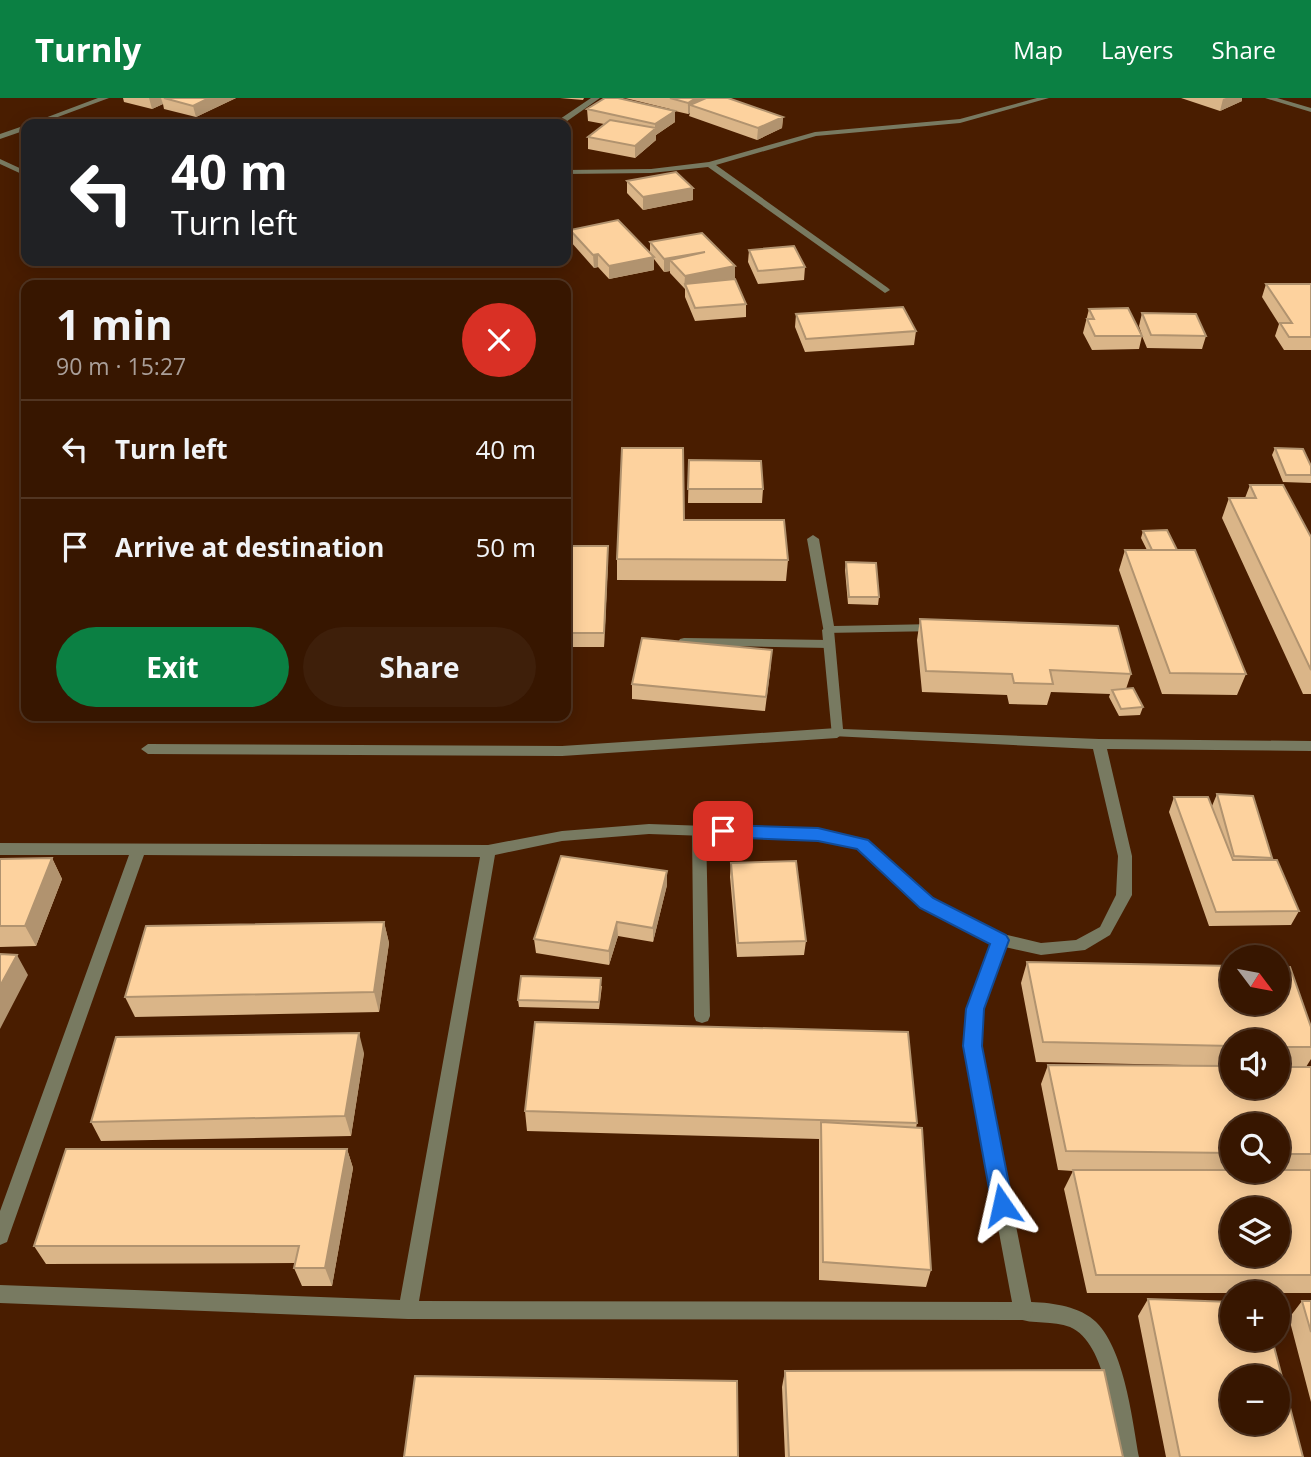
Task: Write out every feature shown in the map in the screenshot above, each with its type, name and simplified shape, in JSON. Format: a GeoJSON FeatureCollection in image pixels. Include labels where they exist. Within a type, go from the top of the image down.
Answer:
{"type":"FeatureCollection","features":[{"type":"Feature","properties":{"kind":"street"},"geometry":{"type":"LineString","coordinates":[[47,119],[105,98]]}},
{"type":"Feature","properties":{"kind":"street"},"geometry":{"type":"LineString","coordinates":[[566,119],[596,98]]}},
{"type":"Feature","properties":{"kind":"street"},"geometry":{"type":"LineString","coordinates":[[571,172],[651,171],[710,164],[815,134],[960,121],[1045,98]]}},
{"type":"Feature","properties":{"kind":"street"},"geometry":{"type":"LineString","coordinates":[[1269,98],[1311,110]]}},
{"type":"Feature","properties":{"kind":"street"},"geometry":{"type":"LineString","coordinates":[[0,137],[21,129]]}},
{"type":"Feature","properties":{"kind":"street"},"geometry":{"type":"LineString","coordinates":[[0,161],[21,172]]}},
{"type":"Feature","properties":{"kind":"street"},"geometry":{"type":"LineString","coordinates":[[710,164],[885,290]]}},
{"type":"Feature","properties":{"kind":"street"},"geometry":{"type":"LineString","coordinates":[[813,539],[828,629],[837,733]]}},
{"type":"Feature","properties":{"kind":"street"},"geometry":{"type":"LineString","coordinates":[[828,629],[948,628]]}},
{"type":"Feature","properties":{"kind":"street"},"geometry":{"type":"LineString","coordinates":[[684,642],[829,644]]}},
{"type":"Feature","properties":{"kind":"street"},"geometry":{"type":"LineString","coordinates":[[148,749],[562,751],[837,733],[1099,744],[1311,746]]}},
{"type":"Feature","properties":{"kind":"street"},"geometry":{"type":"LineString","coordinates":[[0,849],[488,851],[562,836],[649,829],[818,835],[863,844],[926,903],[1000,940],[1041,949],[1079,946],[1105,930],[1124,895],[1125,856],[1099,744]]}},
{"type":"Feature","properties":{"kind":"street"},"geometry":{"type":"LineString","coordinates":[[699,830],[702,1016]]}},
{"type":"Feature","properties":{"kind":"street"},"geometry":{"type":"LineString","coordinates":[[0,1236],[139,849]]}},
{"type":"Feature","properties":{"kind":"street"},"geometry":{"type":"LineString","coordinates":[[408,1310],[488,851]]}},
{"type":"Feature","properties":{"kind":"street"},"geometry":{"type":"LineString","coordinates":[[1000,940],[975,1009],[972,1046],[1023,1311]]}},
{"type":"Feature","properties":{"kind":"street"},"geometry":{"type":"LineString","coordinates":[[0,1294],[408,1310],[1051,1311],[1088,1327],[1108,1362],[1129,1457]]}},
{"type":"Feature","properties":{"kind":"building"},"geometry":{"type":"Polygon","coordinates":[[[164,98],[209,98],[193,106],[164,98]]]}},
{"type":"Feature","properties":{"kind":"building"},"geometry":{"type":"Polygon","coordinates":[[[605,98],[618,98],[675,111],[655,124],[587,109],[605,98]]]}},
{"type":"Feature","properties":{"kind":"building"},"geometry":{"type":"Polygon","coordinates":[[[670,98],[696,98],[688,103],[670,98]]]}},
{"type":"Feature","properties":{"kind":"building"},"geometry":{"type":"Polygon","coordinates":[[[706,98],[728,98],[783,117],[758,128],[690,105],[706,98]]]}},
{"type":"Feature","properties":{"kind":"building"},"geometry":{"type":"Polygon","coordinates":[[[610,120],[656,128],[635,146],[588,137],[610,120]]]}},
{"type":"Feature","properties":{"kind":"building"},"geometry":{"type":"Polygon","coordinates":[[[676,172],[693,188],[643,197],[627,181],[676,172]]]}},
{"type":"Feature","properties":{"kind":"building"},"geometry":{"type":"Polygon","coordinates":[[[618,220],[654,257],[609,266],[598,254],[593,255],[571,230],[618,220]]]}},
{"type":"Feature","properties":{"kind":"building"},"geometry":{"type":"Polygon","coordinates":[[[702,233],[735,266],[685,276],[670,260],[705,252],[664,259],[650,242],[702,233]]]}},
{"type":"Feature","properties":{"kind":"building"},"geometry":{"type":"Polygon","coordinates":[[[794,246],[805,267],[758,271],[749,250],[794,246]]]}},
{"type":"Feature","properties":{"kind":"building"},"geometry":{"type":"Polygon","coordinates":[[[735,279],[746,304],[695,308],[685,284],[735,279]]]}},
{"type":"Feature","properties":{"kind":"building"},"geometry":{"type":"Polygon","coordinates":[[[1266,284],[1311,284],[1311,337],[1289,337],[1280,323],[1292,323],[1266,284]]]}},
{"type":"Feature","properties":{"kind":"building"},"geometry":{"type":"Polygon","coordinates":[[[903,307],[916,331],[806,339],[796,314],[903,307]]]}},
{"type":"Feature","properties":{"kind":"building"},"geometry":{"type":"Polygon","coordinates":[[[1128,308],[1142,336],[1095,336],[1087,319],[1094,319],[1089,309],[1128,308]]]}},
{"type":"Feature","properties":{"kind":"building"},"geometry":{"type":"Polygon","coordinates":[[[1142,313],[1196,314],[1206,336],[1151,335],[1142,313]]]}},
{"type":"Feature","properties":{"kind":"building"},"geometry":{"type":"Polygon","coordinates":[[[622,448],[683,448],[684,520],[784,520],[788,560],[617,559],[622,448]]]}},
{"type":"Feature","properties":{"kind":"building"},"geometry":{"type":"Polygon","coordinates":[[[1275,448],[1303,449],[1311,466],[1311,475],[1286,475],[1275,448]]]}},
{"type":"Feature","properties":{"kind":"building"},"geometry":{"type":"Polygon","coordinates":[[[689,460],[761,461],[763,489],[688,489],[689,460]]]}},
{"type":"Feature","properties":{"kind":"building"},"geometry":{"type":"Polygon","coordinates":[[[1250,485],[1283,485],[1311,537],[1311,670],[1229,498],[1256,498],[1250,485]]]}},
{"type":"Feature","properties":{"kind":"building"},"geometry":{"type":"Polygon","coordinates":[[[1167,530],[1177,550],[1152,550],[1143,531],[1167,530]]]}},
{"type":"Feature","properties":{"kind":"building"},"geometry":{"type":"Polygon","coordinates":[[[571,546],[608,546],[604,633],[571,633],[571,546]]]}},
{"type":"Feature","properties":{"kind":"building"},"geometry":{"type":"Polygon","coordinates":[[[1125,550],[1195,550],[1246,674],[1170,673],[1125,550]]]}},
{"type":"Feature","properties":{"kind":"building"},"geometry":{"type":"Polygon","coordinates":[[[846,562],[876,563],[879,597],[849,597],[846,562]]]}},
{"type":"Feature","properties":{"kind":"building"},"geometry":{"type":"Polygon","coordinates":[[[920,619],[1118,626],[1131,674],[1050,670],[1053,684],[1014,683],[1012,674],[926,671],[920,619]]]}},
{"type":"Feature","properties":{"kind":"building"},"geometry":{"type":"Polygon","coordinates":[[[642,638],[772,650],[766,697],[632,684],[642,638]]]}},
{"type":"Feature","properties":{"kind":"building"},"geometry":{"type":"Polygon","coordinates":[[[1133,688],[1143,707],[1121,709],[1112,690],[1133,688]]]}},
{"type":"Feature","properties":{"kind":"building"},"geometry":{"type":"Polygon","coordinates":[[[1217,794],[1253,796],[1272,858],[1234,856],[1217,794]]]}},
{"type":"Feature","properties":{"kind":"building"},"geometry":{"type":"Polygon","coordinates":[[[1174,797],[1208,797],[1233,860],[1277,860],[1299,911],[1216,912],[1174,797]]]}},
{"type":"Feature","properties":{"kind":"building"},"geometry":{"type":"Polygon","coordinates":[[[561,856],[667,871],[653,928],[617,922],[609,951],[534,939],[561,856]]]}},
{"type":"Feature","properties":{"kind":"building"},"geometry":{"type":"Polygon","coordinates":[[[52,858],[25,926],[0,926],[0,859],[52,858]]]}},
{"type":"Feature","properties":{"kind":"building"},"geometry":{"type":"Polygon","coordinates":[[[796,861],[806,941],[738,943],[731,863],[796,861]]]}},
{"type":"Feature","properties":{"kind":"building"},"geometry":{"type":"Polygon","coordinates":[[[384,922],[374,992],[125,997],[146,926],[384,922]]]}},
{"type":"Feature","properties":{"kind":"building"},"geometry":{"type":"Polygon","coordinates":[[[0,954],[17,955],[0,986],[0,954]]]}},
{"type":"Feature","properties":{"kind":"building"},"geometry":{"type":"Polygon","coordinates":[[[1027,962],[1220,966],[1220,1015],[1290,1015],[1290,967],[1311,1027],[1311,1047],[1290,1047],[1290,1029],[1220,1029],[1220,1046],[1043,1042],[1027,962]]]}},
{"type":"Feature","properties":{"kind":"building"},"geometry":{"type":"Polygon","coordinates":[[[521,976],[601,978],[599,1002],[518,1000],[521,976]]]}},
{"type":"Feature","properties":{"kind":"building"},"geometry":{"type":"Polygon","coordinates":[[[535,1022],[908,1032],[917,1123],[525,1111],[535,1022]]]}},
{"type":"Feature","properties":{"kind":"building"},"geometry":{"type":"Polygon","coordinates":[[[359,1033],[345,1116],[91,1122],[116,1037],[359,1033]]]}},
{"type":"Feature","properties":{"kind":"building"},"geometry":{"type":"Polygon","coordinates":[[[1048,1065],[1220,1066],[1220,1099],[1290,1099],[1290,1067],[1311,1067],[1311,1154],[1290,1154],[1290,1113],[1220,1113],[1220,1153],[1066,1151],[1048,1065]]]}},
{"type":"Feature","properties":{"kind":"building"},"geometry":{"type":"Polygon","coordinates":[[[821,1122],[922,1128],[931,1270],[823,1262],[821,1122]]]}},
{"type":"Feature","properties":{"kind":"building"},"geometry":{"type":"Polygon","coordinates":[[[66,1149],[347,1149],[325,1268],[294,1268],[299,1246],[34,1246],[66,1149]]]}},
{"type":"Feature","properties":{"kind":"building"},"geometry":{"type":"Polygon","coordinates":[[[1073,1170],[1220,1170],[1220,1183],[1290,1183],[1290,1170],[1311,1170],[1311,1275],[1096,1275],[1073,1170]]]}},
{"type":"Feature","properties":{"kind":"building"},"geometry":{"type":"Polygon","coordinates":[[[1148,1299],[1220,1302],[1220,1351],[1275,1351],[1279,1365],[1220,1365],[1220,1435],[1290,1435],[1290,1408],[1303,1457],[1180,1457],[1148,1299]]]}},
{"type":"Feature","properties":{"kind":"building"},"geometry":{"type":"Polygon","coordinates":[[[1302,1301],[1311,1301],[1311,1332],[1302,1301]]]}},
{"type":"Feature","properties":{"kind":"building"},"geometry":{"type":"Polygon","coordinates":[[[1104,1370],[1123,1457],[789,1457],[785,1371],[1104,1370]]]}},
{"type":"Feature","properties":{"kind":"building"},"geometry":{"type":"Polygon","coordinates":[[[415,1376],[737,1381],[738,1457],[404,1457],[415,1376]]]}},
{"type":"Feature","properties":{"kind":"route"},"geometry":{"type":"LineString","coordinates":[[723,831],[818,835],[863,844],[926,903],[1000,940],[975,1009],[972,1046],[1002,1205]]}}]}
